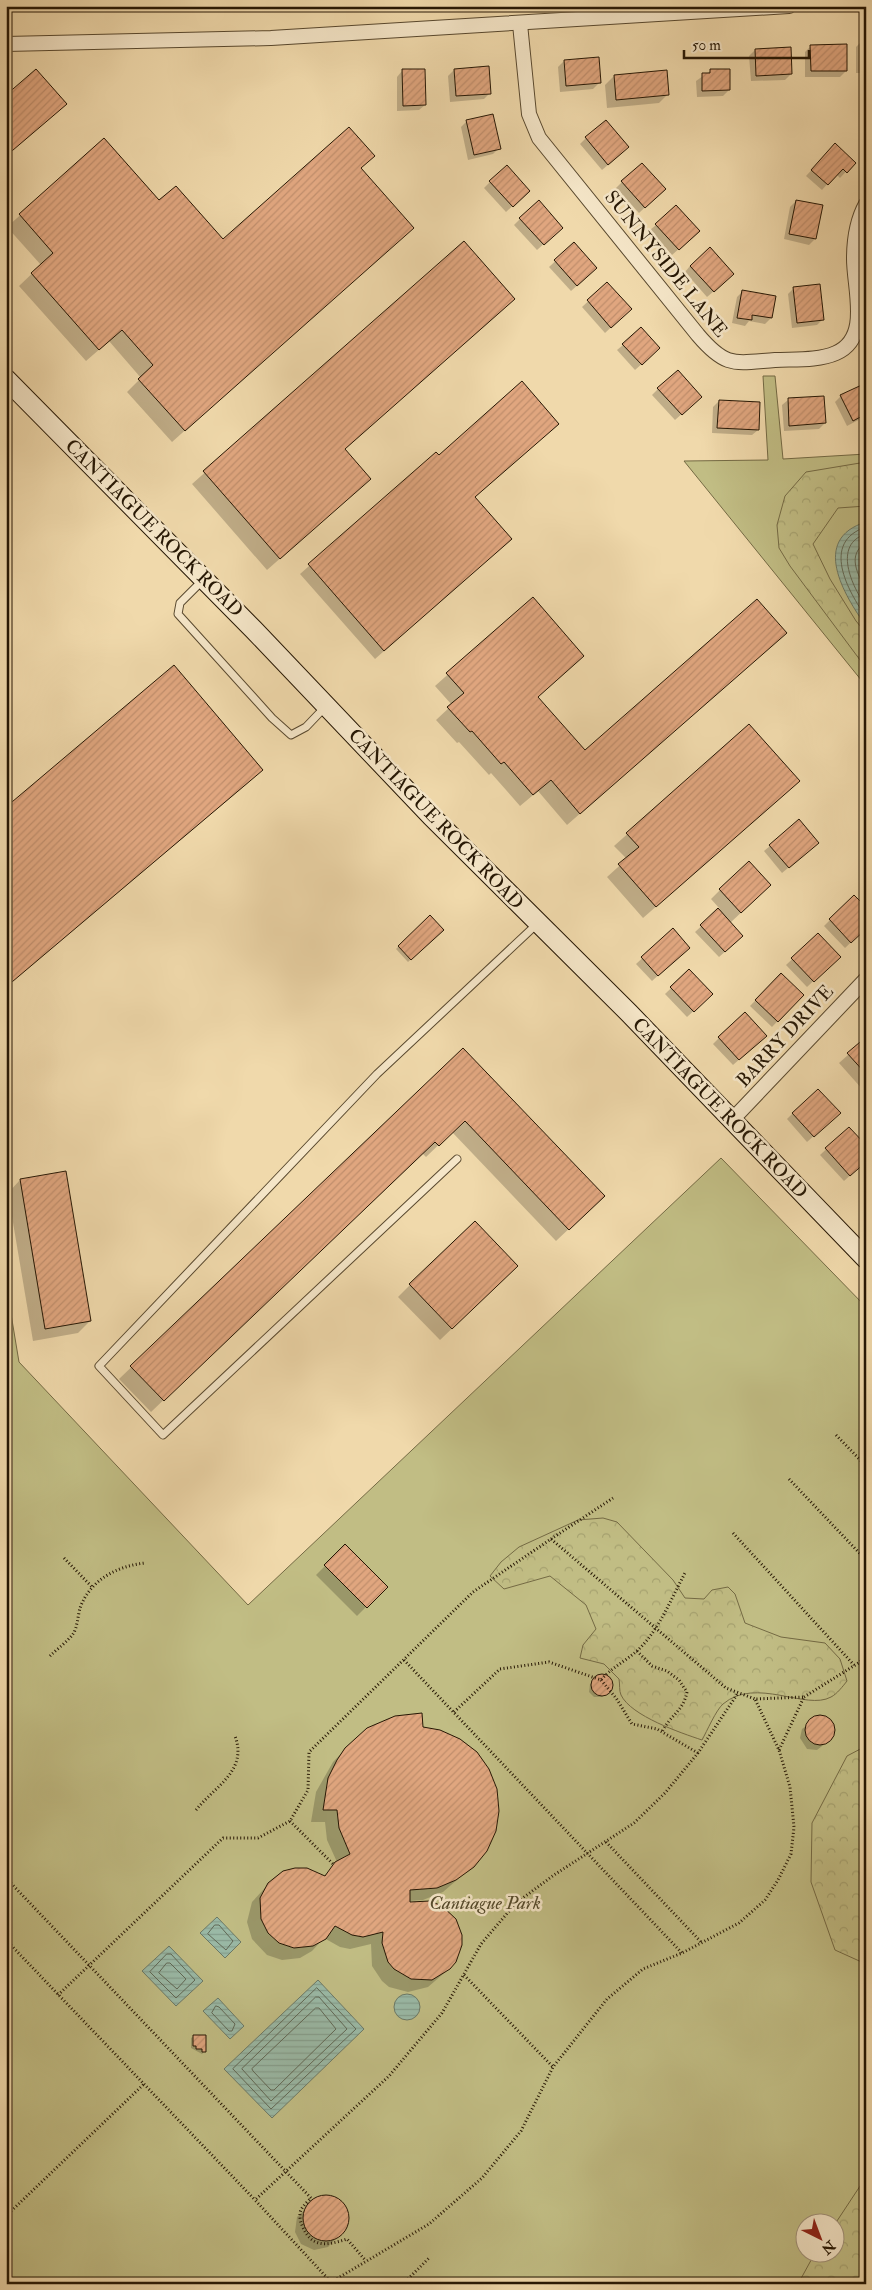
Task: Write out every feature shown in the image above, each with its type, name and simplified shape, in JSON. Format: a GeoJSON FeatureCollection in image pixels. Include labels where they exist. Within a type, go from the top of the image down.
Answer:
{"type":"FeatureCollection","features":[{"type":"Feature","properties":{"kind":"main road","name":"CANTIAGUE ROCK ROAD"},"geometry":{"type":"LineString","coordinates":[[6,379],[204,579],[431,816],[538,922],[866,1259]]}},
{"type":"Feature","properties":{"kind":"street"},"geometry":{"type":"LineString","coordinates":[[6,44],[271,38],[520,24],[586,13],[789,6]]}},
{"type":"Feature","properties":{"kind":"street","name":"SUNNYSIDE LANE"},"geometry":{"type":"LineString","coordinates":[[520,24],[529,114],[539,138],[698,335],[714,354],[725,360],[747,362],[820,358],[836,353],[850,343],[855,335],[858,320],[854,260],[857,223],[866,204]]}},
{"type":"Feature","properties":{"kind":"street","name":"BARRY DRIVE"},"geometry":{"type":"LineString","coordinates":[[732,1120],[866,979]]}},
{"type":"Feature","properties":{"kind":"lane"},"geometry":{"type":"LineString","coordinates":[[204,579],[180,603],[178,614],[272,718],[291,735],[306,727],[326,706]]}},
{"type":"Feature","properties":{"kind":"lane"},"geometry":{"type":"LineString","coordinates":[[458,1159],[163,1436],[99,1366],[377,1074],[538,922]]}},
{"type":"Feature","properties":{"kind":"path"},"geometry":{"type":"LineString","coordinates":[[836,1435],[866,1466]]}},
{"type":"Feature","properties":{"kind":"path"},"geometry":{"type":"LineString","coordinates":[[789,1480],[866,1560]]}},
{"type":"Feature","properties":{"kind":"path"},"geometry":{"type":"LineString","coordinates":[[58,1995],[223,1838],[258,1838],[290,1821],[308,1790],[309,1752],[473,1592],[613,1498]]}},
{"type":"Feature","properties":{"kind":"path"},"geometry":{"type":"LineString","coordinates":[[733,1533],[854,1665]]}},
{"type":"Feature","properties":{"kind":"path"},"geometry":{"type":"LineString","coordinates":[[551,1539],[726,1688],[754,1699],[804,1697],[866,1658]]}},
{"type":"Feature","properties":{"kind":"path"},"geometry":{"type":"LineString","coordinates":[[64,1558],[93,1588]]}},
{"type":"Feature","properties":{"kind":"path"},"geometry":{"type":"LineString","coordinates":[[50,1656],[74,1633],[82,1604],[93,1588],[106,1575],[130,1564],[145,1563]]}},
{"type":"Feature","properties":{"kind":"path"},"geometry":{"type":"LineString","coordinates":[[601,1680],[610,1669],[637,1651],[655,1628],[684,1573]]}},
{"type":"Feature","properties":{"kind":"path"},"geometry":{"type":"LineString","coordinates":[[637,1651],[652,1666],[667,1671],[679,1680],[687,1692],[684,1704],[678,1713],[667,1721],[662,1732]]}},
{"type":"Feature","properties":{"kind":"path"},"geometry":{"type":"LineString","coordinates":[[860,1662],[866,1652]]}},
{"type":"Feature","properties":{"kind":"path"},"geometry":{"type":"LineString","coordinates":[[404,1660],[682,1953]]}},
{"type":"Feature","properties":{"kind":"path"},"geometry":{"type":"LineString","coordinates":[[454,1712],[500,1669],[549,1662],[601,1680],[616,1698],[632,1724],[662,1732],[698,1753]]}},
{"type":"Feature","properties":{"kind":"path"},"geometry":{"type":"LineString","coordinates":[[255,2200],[389,2076],[442,2013],[481,1944],[516,1903],[554,1875],[634,1823],[665,1793],[698,1753],[738,1692]]}},
{"type":"Feature","properties":{"kind":"path"},"geometry":{"type":"LineString","coordinates":[[779,1750],[804,1697]]}},
{"type":"Feature","properties":{"kind":"path"},"geometry":{"type":"LineString","coordinates":[[6,1940],[255,2200],[329,2282],[429,2224],[482,2178],[522,2131],[553,2067],[608,1999],[643,1969],[682,1953],[739,1923],[764,1900],[778,1880],[791,1854],[794,1826],[790,1787],[779,1750],[754,1699]]}},
{"type":"Feature","properties":{"kind":"path"},"geometry":{"type":"LineString","coordinates":[[196,1810],[236,1767],[239,1747],[234,1736]]}},
{"type":"Feature","properties":{"kind":"path"},"geometry":{"type":"LineString","coordinates":[[290,1821],[333,1864]]}},
{"type":"Feature","properties":{"kind":"path"},"geometry":{"type":"LineString","coordinates":[[606,1842],[702,1943]]}},
{"type":"Feature","properties":{"kind":"path"},"geometry":{"type":"LineString","coordinates":[[6,1878],[311,2198],[301,2210],[300,2222],[306,2235],[317,2244],[332,2244],[347,2239],[366,2262]]}},
{"type":"Feature","properties":{"kind":"path"},"geometry":{"type":"LineString","coordinates":[[464,1975],[553,2067]]}},
{"type":"Feature","properties":{"kind":"path"},"geometry":{"type":"LineString","coordinates":[[6,2216],[144,2084]]}},
{"type":"Feature","properties":{"kind":"path"},"geometry":{"type":"LineString","coordinates":[[403,2284],[429,2258]]}},
{"type":"Feature","properties":{"kind":"path"},"geometry":{"type":"LineString","coordinates":[[336,2278],[341,2284]]}},
{"type":"Feature","properties":{"kind":"green space"},"geometry":{"type":"Polygon","coordinates":[[[763,376],[775,376],[783,459],[866,454],[866,686],[684,461],[768,460],[763,376]]]}},
{"type":"Feature","properties":{"kind":"green space"},"geometry":{"type":"Polygon","coordinates":[[[866,462],[866,506],[838,508],[813,544],[830,579],[856,621],[866,633],[866,668],[790,566],[779,548],[777,525],[785,496],[806,472],[866,462]]]}},
{"type":"Feature","properties":{"kind":"green space","name":"Cantiague Park"},"geometry":{"type":"Polygon","coordinates":[[[721,1158],[866,1307],[866,2219],[844,2252],[844,2212],[794,2212],[794,2262],[838,2262],[823,2284],[6,2284],[6,1284],[19,1362],[248,1605],[721,1158]]]}},
{"type":"Feature","properties":{"kind":"green space"},"geometry":{"type":"Polygon","coordinates":[[[603,1518],[617,1522],[673,1580],[685,1598],[704,1599],[712,1590],[728,1587],[735,1594],[745,1623],[781,1637],[825,1643],[840,1659],[847,1681],[833,1696],[821,1700],[808,1700],[765,1693],[750,1693],[736,1696],[720,1707],[702,1740],[645,1717],[626,1703],[620,1692],[619,1679],[604,1664],[580,1658],[583,1645],[596,1629],[586,1605],[550,1576],[504,1589],[490,1576],[501,1562],[519,1547],[578,1520],[603,1518]]]}},
{"type":"Feature","properties":{"kind":"green space"},"geometry":{"type":"Polygon","coordinates":[[[866,1746],[866,1964],[835,1950],[811,1882],[812,1823],[847,1756],[866,1746]]]}},
{"type":"Feature","properties":{"kind":"green space"},"geometry":{"type":"Polygon","coordinates":[[[866,2177],[866,2274],[859,2284],[798,2284],[810,2262],[844,2262],[843,2212],[866,2177]]]}},
{"type":"Feature","properties":{"kind":"water"},"geometry":{"type":"Polygon","coordinates":[[[866,522],[866,626],[842,584],[837,569],[836,554],[839,541],[849,530],[866,522]]]}},
{"type":"Feature","properties":{"kind":"water"},"geometry":{"type":"Polygon","coordinates":[[[217,1917],[241,1942],[225,1958],[200,1933],[217,1917]]]}},
{"type":"Feature","properties":{"kind":"water"},"geometry":{"type":"Polygon","coordinates":[[[169,1946],[203,1981],[176,2006],[142,1971],[169,1946]]]}},
{"type":"Feature","properties":{"kind":"water"},"geometry":{"type":"Polygon","coordinates":[[[318,1980],[364,2029],[272,2118],[224,2069],[318,1980]]]}},
{"type":"Feature","properties":{"kind":"water"},"geometry":{"type":"Polygon","coordinates":[[[407,1994],[416,1998],[420,2007],[416,2016],[407,2020],[398,2016],[394,2007],[398,1998],[407,1994]]]}},
{"type":"Feature","properties":{"kind":"water"},"geometry":{"type":"Polygon","coordinates":[[[218,1998],[244,2026],[230,2039],[203,2011],[218,1998]]]}},
{"type":"Feature","properties":{"kind":"building"},"geometry":{"type":"Polygon","coordinates":[[[861,40],[866,40],[866,68],[862,68],[861,40]]]}},
{"type":"Feature","properties":{"kind":"building"},"geometry":{"type":"Polygon","coordinates":[[[847,44],[847,71],[811,71],[810,45],[847,44]]]}},
{"type":"Feature","properties":{"kind":"building"},"geometry":{"type":"Polygon","coordinates":[[[791,47],[792,74],[756,76],[755,49],[791,47]]]}},
{"type":"Feature","properties":{"kind":"building"},"geometry":{"type":"Polygon","coordinates":[[[599,57],[601,83],[566,86],[564,60],[599,57]]]}},
{"type":"Feature","properties":{"kind":"building"},"geometry":{"type":"Polygon","coordinates":[[[489,66],[491,94],[456,96],[454,69],[489,66]]]}},
{"type":"Feature","properties":{"kind":"building"},"geometry":{"type":"Polygon","coordinates":[[[36,69],[67,104],[6,156],[6,95],[36,69]]]}},
{"type":"Feature","properties":{"kind":"building"},"geometry":{"type":"Polygon","coordinates":[[[402,69],[425,69],[426,105],[403,106],[402,69]]]}},
{"type":"Feature","properties":{"kind":"building"},"geometry":{"type":"Polygon","coordinates":[[[710,69],[730,69],[730,90],[702,91],[702,73],[710,73],[710,69]]]}},
{"type":"Feature","properties":{"kind":"building"},"geometry":{"type":"Polygon","coordinates":[[[667,70],[669,95],[616,100],[614,75],[667,70]]]}},
{"type":"Feature","properties":{"kind":"building"},"geometry":{"type":"Polygon","coordinates":[[[493,114],[501,149],[474,155],[466,120],[493,114]]]}},
{"type":"Feature","properties":{"kind":"building"},"geometry":{"type":"Polygon","coordinates":[[[606,120],[629,147],[608,165],[585,137],[606,120]]]}},
{"type":"Feature","properties":{"kind":"building"},"geometry":{"type":"Polygon","coordinates":[[[349,127],[375,156],[361,168],[414,228],[185,431],[138,379],[153,365],[122,330],[99,350],[31,273],[53,253],[19,214],[104,138],[159,200],[176,186],[223,239],[349,127]]]}},
{"type":"Feature","properties":{"kind":"building"},"geometry":{"type":"Polygon","coordinates":[[[835,143],[856,163],[847,173],[843,169],[828,185],[811,170],[835,143]]]}},
{"type":"Feature","properties":{"kind":"building"},"geometry":{"type":"Polygon","coordinates":[[[642,163],[666,189],[645,208],[621,181],[642,163]]]}},
{"type":"Feature","properties":{"kind":"building"},"geometry":{"type":"Polygon","coordinates":[[[507,165],[530,191],[513,207],[489,181],[507,165]]]}},
{"type":"Feature","properties":{"kind":"building"},"geometry":{"type":"Polygon","coordinates":[[[539,200],[563,228],[544,245],[519,218],[539,200]]]}},
{"type":"Feature","properties":{"kind":"building"},"geometry":{"type":"Polygon","coordinates":[[[796,200],[823,205],[816,239],[789,234],[796,200]]]}},
{"type":"Feature","properties":{"kind":"building"},"geometry":{"type":"Polygon","coordinates":[[[676,205],[700,231],[679,250],[655,224],[676,205]]]}},
{"type":"Feature","properties":{"kind":"building"},"geometry":{"type":"Polygon","coordinates":[[[464,241],[515,299],[345,449],[371,479],[280,559],[203,471],[464,241]]]}},
{"type":"Feature","properties":{"kind":"building"},"geometry":{"type":"Polygon","coordinates":[[[574,242],[597,268],[577,286],[554,260],[574,242]]]}},
{"type":"Feature","properties":{"kind":"building"},"geometry":{"type":"Polygon","coordinates":[[[710,247],[734,274],[714,292],[690,266],[710,247]]]}},
{"type":"Feature","properties":{"kind":"building"},"geometry":{"type":"Polygon","coordinates":[[[607,282],[632,309],[611,328],[587,300],[607,282]]]}},
{"type":"Feature","properties":{"kind":"building"},"geometry":{"type":"Polygon","coordinates":[[[820,284],[824,320],[797,323],[793,287],[820,284]]]}},
{"type":"Feature","properties":{"kind":"building"},"geometry":{"type":"Polygon","coordinates":[[[742,290],[776,296],[772,318],[752,315],[752,320],[737,318],[742,290]]]}},
{"type":"Feature","properties":{"kind":"building"},"geometry":{"type":"Polygon","coordinates":[[[641,327],[660,348],[642,365],[622,344],[641,327]]]}},
{"type":"Feature","properties":{"kind":"building"},"geometry":{"type":"Polygon","coordinates":[[[678,370],[702,397],[682,415],[657,388],[678,370]]]}},
{"type":"Feature","properties":{"kind":"building"},"geometry":{"type":"Polygon","coordinates":[[[522,381],[559,424],[475,497],[512,539],[384,651],[308,564],[436,452],[439,455],[522,381]]]}},
{"type":"Feature","properties":{"kind":"building"},"geometry":{"type":"Polygon","coordinates":[[[866,383],[866,414],[853,421],[840,395],[866,383]]]}},
{"type":"Feature","properties":{"kind":"building"},"geometry":{"type":"Polygon","coordinates":[[[824,396],[826,423],[789,426],[788,398],[824,396]]]}},
{"type":"Feature","properties":{"kind":"building"},"geometry":{"type":"Polygon","coordinates":[[[719,400],[760,402],[759,430],[717,428],[719,400]]]}},
{"type":"Feature","properties":{"kind":"building"},"geometry":{"type":"Polygon","coordinates":[[[533,597],[584,656],[538,697],[585,750],[757,599],[787,633],[580,814],[551,780],[533,795],[504,762],[501,764],[472,731],[470,732],[447,707],[464,693],[446,673],[533,597]]]}},
{"type":"Feature","properties":{"kind":"building"},"geometry":{"type":"Polygon","coordinates":[[[174,665],[263,770],[6,987],[6,807],[174,665]]]}},
{"type":"Feature","properties":{"kind":"building"},"geometry":{"type":"Polygon","coordinates":[[[749,724],[800,781],[656,907],[618,864],[639,847],[626,833],[749,724]]]}},
{"type":"Feature","properties":{"kind":"building"},"geometry":{"type":"Polygon","coordinates":[[[799,819],[819,843],[789,868],[769,845],[799,819]]]}},
{"type":"Feature","properties":{"kind":"building"},"geometry":{"type":"Polygon","coordinates":[[[749,861],[771,885],[741,913],[719,889],[749,861]]]}},
{"type":"Feature","properties":{"kind":"building"},"geometry":{"type":"Polygon","coordinates":[[[854,895],[866,907],[866,929],[851,943],[829,919],[854,895]]]}},
{"type":"Feature","properties":{"kind":"building"},"geometry":{"type":"Polygon","coordinates":[[[718,908],[743,936],[725,952],[700,925],[718,908]]]}},
{"type":"Feature","properties":{"kind":"building"},"geometry":{"type":"Polygon","coordinates":[[[430,915],[444,930],[411,960],[398,946],[430,915]]]}},
{"type":"Feature","properties":{"kind":"building"},"geometry":{"type":"Polygon","coordinates":[[[673,928],[690,948],[658,976],[641,957],[673,928]]]}},
{"type":"Feature","properties":{"kind":"building"},"geometry":{"type":"Polygon","coordinates":[[[818,933],[841,957],[814,982],[791,958],[818,933]]]}},
{"type":"Feature","properties":{"kind":"building"},"geometry":{"type":"Polygon","coordinates":[[[689,969],[713,994],[694,1012],[670,987],[689,969]]]}},
{"type":"Feature","properties":{"kind":"building"},"geometry":{"type":"Polygon","coordinates":[[[781,973],[804,995],[778,1022],[755,1000],[781,973]]]}},
{"type":"Feature","properties":{"kind":"building"},"geometry":{"type":"Polygon","coordinates":[[[745,1012],[767,1036],[739,1060],[718,1037],[745,1012]]]}},
{"type":"Feature","properties":{"kind":"building"},"geometry":{"type":"Polygon","coordinates":[[[866,1037],[866,1074],[847,1053],[866,1037]]]}},
{"type":"Feature","properties":{"kind":"building"},"geometry":{"type":"Polygon","coordinates":[[[463,1048],[605,1196],[569,1230],[465,1121],[439,1146],[435,1142],[164,1401],[130,1366],[463,1048]]]}},
{"type":"Feature","properties":{"kind":"building"},"geometry":{"type":"Polygon","coordinates":[[[818,1089],[841,1113],[814,1137],[792,1113],[818,1089]]]}},
{"type":"Feature","properties":{"kind":"building"},"geometry":{"type":"Polygon","coordinates":[[[849,1127],[866,1145],[866,1162],[850,1176],[825,1148],[849,1127]]]}},
{"type":"Feature","properties":{"kind":"building"},"geometry":{"type":"Polygon","coordinates":[[[66,1171],[91,1321],[45,1329],[20,1179],[66,1171]]]}},
{"type":"Feature","properties":{"kind":"building"},"geometry":{"type":"Polygon","coordinates":[[[475,1221],[518,1266],[452,1329],[409,1284],[475,1221]]]}},
{"type":"Feature","properties":{"kind":"building"},"geometry":{"type":"Polygon","coordinates":[[[345,1544],[388,1587],[367,1608],[324,1565],[345,1544]]]}},
{"type":"Feature","properties":{"kind":"building"},"geometry":{"type":"Polygon","coordinates":[[[602,1674],[610,1677],[613,1685],[610,1693],[602,1696],[594,1693],[591,1685],[594,1677],[602,1674]]]}},
{"type":"Feature","properties":{"kind":"building"},"geometry":{"type":"Polygon","coordinates":[[[422,1713],[423,1727],[440,1730],[460,1739],[477,1752],[489,1769],[497,1789],[499,1811],[496,1831],[487,1851],[474,1867],[456,1880],[437,1888],[410,1890],[410,1902],[430,1901],[442,1906],[456,1919],[462,1935],[462,1945],[456,1962],[450,1969],[432,1980],[411,1979],[394,1969],[388,1962],[382,1943],[383,1932],[363,1937],[352,1935],[335,1926],[326,1939],[313,1946],[294,1948],[279,1943],[268,1933],[261,1919],[260,1898],[268,1883],[283,1871],[295,1868],[307,1868],[325,1876],[335,1862],[350,1854],[339,1828],[337,1810],[323,1810],[328,1778],[337,1760],[345,1748],[367,1728],[395,1716],[422,1713]]]}},
{"type":"Feature","properties":{"kind":"building"},"geometry":{"type":"Polygon","coordinates":[[[820,1715],[831,1719],[835,1730],[831,1741],[820,1745],[809,1741],[805,1730],[809,1719],[820,1715]]]}},
{"type":"Feature","properties":{"kind":"building"},"geometry":{"type":"Polygon","coordinates":[[[193,2035],[206,2035],[206,2052],[202,2052],[202,2049],[196,2049],[196,2046],[193,2046],[193,2035]]]}},
{"type":"Feature","properties":{"kind":"building"},"geometry":{"type":"Polygon","coordinates":[[[331,2195],[343,2201],[348,2209],[348,2227],[343,2235],[335,2240],[321,2241],[309,2235],[304,2227],[303,2213],[309,2201],[317,2196],[331,2195]]]}}]}
